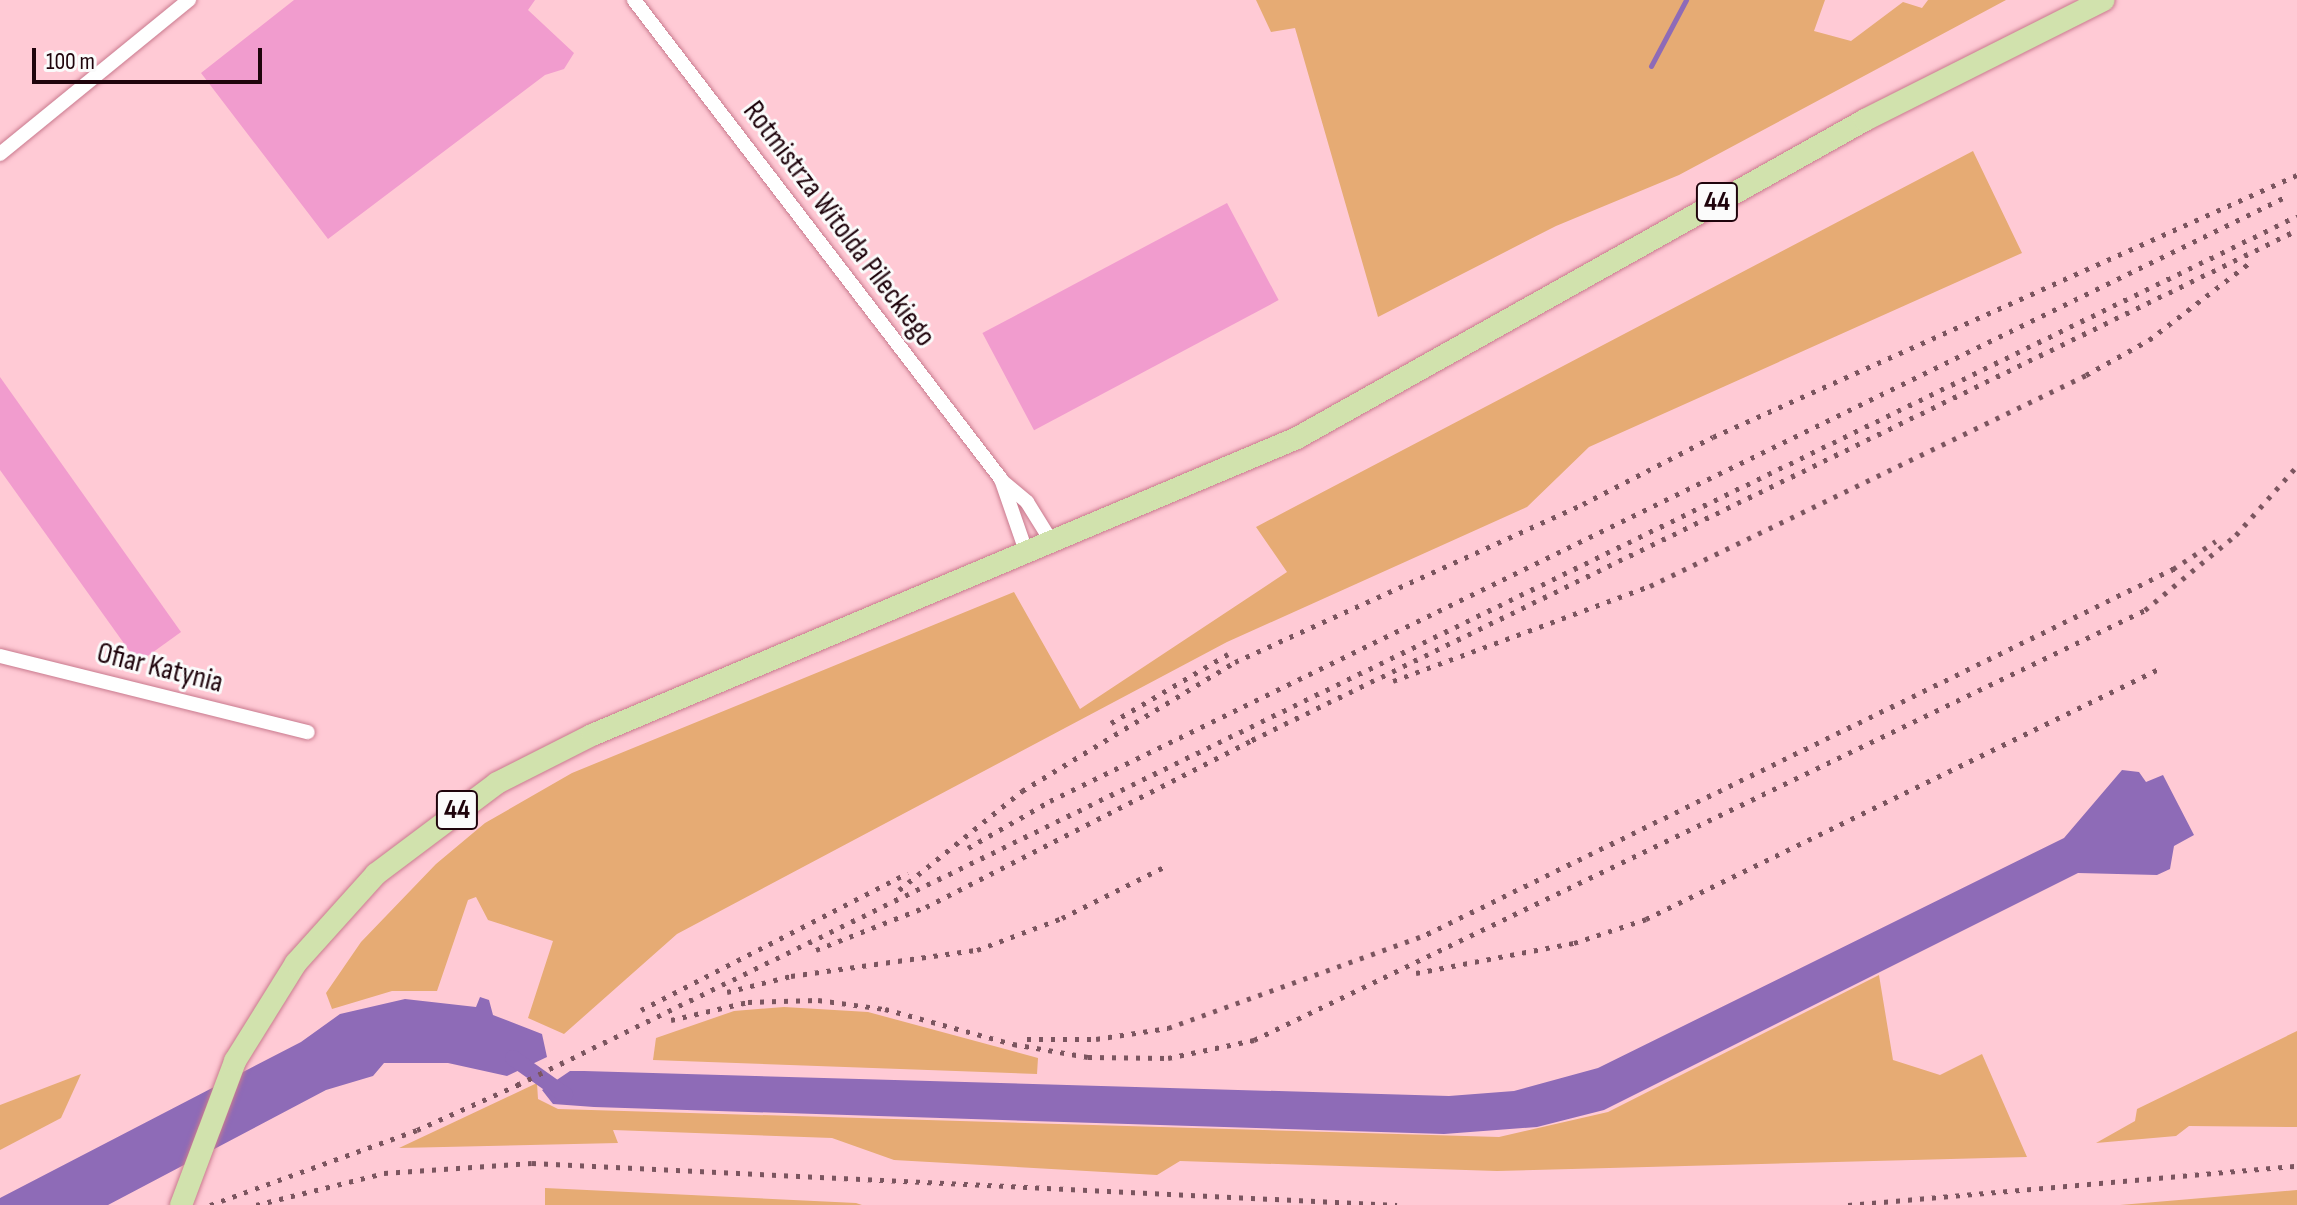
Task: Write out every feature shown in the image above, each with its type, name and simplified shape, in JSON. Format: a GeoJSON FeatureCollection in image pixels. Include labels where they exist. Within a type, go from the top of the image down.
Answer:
{"type":"FeatureCollection","features":[{"type":"Feature","properties":{"kind":"main road","name":"44"},"geometry":{"type":"LineString","coordinates":[[181,1205],[219,1096],[260,1017],[351,899],[426,832],[497,783],[592,735],[1053,544],[1297,438],[1865,120],[2104,0]]}},
{"type":"Feature","properties":{"kind":"street"},"geometry":{"type":"LineString","coordinates":[[0,154],[189,0]]}},
{"type":"Feature","properties":{"kind":"street","name":"Rotmistrza Witolda Pileckiego"},"geometry":{"type":"LineString","coordinates":[[634,0],[1001,479],[1027,502],[1053,544]]}},
{"type":"Feature","properties":{"kind":"street","name":"Rotmistrza Witolda Pileckiego"},"geometry":{"type":"LineString","coordinates":[[1001,479],[1027,554]]}},
{"type":"Feature","properties":{"kind":"street","name":"Ofiar Katynia"},"geometry":{"type":"LineString","coordinates":[[0,656],[308,732]]}},
{"type":"Feature","properties":{"kind":"shaded area"},"geometry":{"type":"Polygon","coordinates":[[[1256,0],[1825,0],[1814,31],[1851,41],[1903,2],[1922,8],[1928,0],[2006,0],[1679,175],[1556,226],[1378,317],[1295,28],[1271,32],[1256,0]]]}},
{"type":"Feature","properties":{"kind":"shaded area"},"geometry":{"type":"Polygon","coordinates":[[[1973,151],[2022,253],[1589,447],[1527,507],[1227,642],[677,934],[564,1034],[528,1018],[553,941],[488,920],[476,897],[468,900],[437,991],[392,991],[332,1009],[326,993],[361,942],[436,864],[485,823],[572,773],[1014,592],[1080,709],[1287,572],[1256,527],[1973,151]]]}},
{"type":"Feature","properties":{"kind":"shaded area"},"geometry":{"type":"Polygon","coordinates":[[[2122,770],[2139,772],[2146,782],[2163,775],[2194,835],[2174,846],[2170,869],[2157,875],[2078,873],[1604,1110],[1537,1127],[1444,1134],[594,1107],[553,1104],[542,1090],[570,1071],[584,1071],[1449,1096],[1514,1091],[1598,1068],[2064,838],[2122,770]]]}},
{"type":"Feature","properties":{"kind":"shaded area"},"geometry":{"type":"Polygon","coordinates":[[[1879,975],[1893,1060],[1940,1075],[1982,1054],[2027,1157],[1497,1171],[1180,1161],[1157,1175],[894,1160],[832,1138],[613,1130],[618,1143],[399,1148],[537,1083],[538,1099],[558,1109],[1499,1137],[1608,1112],[1879,975]]]}},
{"type":"Feature","properties":{"kind":"shaded area"},"geometry":{"type":"Polygon","coordinates":[[[480,997],[489,1000],[493,1015],[542,1034],[547,1057],[507,1076],[448,1063],[384,1063],[373,1076],[326,1090],[108,1205],[0,1205],[0,1198],[301,1042],[340,1014],[405,999],[476,1007],[480,997]]]}},
{"type":"Feature","properties":{"kind":"shaded area"},"geometry":{"type":"Polygon","coordinates":[[[784,1007],[868,1012],[1038,1058],[1037,1074],[653,1060],[656,1038],[734,1011],[784,1007]]]}},
{"type":"Feature","properties":{"kind":"shaded area"},"geometry":{"type":"Polygon","coordinates":[[[2297,1031],[2297,1127],[2189,1126],[2176,1136],[2096,1143],[2135,1121],[2137,1109],[2297,1031]]]}},
{"type":"Feature","properties":{"kind":"shaded area"},"geometry":{"type":"Polygon","coordinates":[[[81,1074],[61,1118],[0,1150],[0,1105],[81,1074]]]}},
{"type":"Feature","properties":{"kind":"shaded area"},"geometry":{"type":"Polygon","coordinates":[[[545,1188],[856,1203],[862,1205],[545,1205],[545,1188]]]}},
{"type":"Feature","properties":{"kind":"shaded area"},"geometry":{"type":"Polygon","coordinates":[[[2297,1190],[2297,1205],[2120,1205],[2297,1190]]]}},
{"type":"Feature","properties":{"kind":"building"},"geometry":{"type":"Polygon","coordinates":[[[294,0],[535,0],[528,10],[574,53],[564,69],[545,75],[328,239],[201,73],[294,0]]]}},
{"type":"Feature","properties":{"kind":"building"},"geometry":{"type":"Polygon","coordinates":[[[1227,203],[1279,300],[1034,430],[982,333],[1227,203]]]}},
{"type":"Feature","properties":{"kind":"building"},"geometry":{"type":"Polygon","coordinates":[[[0,377],[181,632],[138,663],[0,470],[0,377]]]}},
{"type":"Feature","properties":{"kind":"waterway"},"geometry":{"type":"LineString","coordinates":[[1651,66],[1686,0]]}},
{"type":"Feature","properties":{"kind":"waterway"},"geometry":{"type":"LineString","coordinates":[[513,1058],[565,1095]]}},
{"type":"Feature","properties":{"kind":"railway"},"geometry":{"type":"LineString","coordinates":[[899,890],[1022,791],[1235,662],[1583,504],[1713,437],[2297,175]]}},
{"type":"Feature","properties":{"kind":"railway"},"geometry":{"type":"LineString","coordinates":[[968,848],[1050,801],[2289,195]]}},
{"type":"Feature","properties":{"kind":"railway"},"geometry":{"type":"LineString","coordinates":[[210,1205],[417,1130],[517,1085],[2297,216]]}},
{"type":"Feature","properties":{"kind":"railway"},"geometry":{"type":"LineString","coordinates":[[816,950],[926,907],[1252,740],[2297,230]]}},
{"type":"Feature","properties":{"kind":"railway"},"geometry":{"type":"LineString","coordinates":[[1393,681],[1650,586],[2086,375],[2149,340],[2252,261]]}},
{"type":"Feature","properties":{"kind":"railway"},"geometry":{"type":"LineString","coordinates":[[671,1020],[748,1002],[818,1000],[885,1009],[1013,1044],[1088,1057],[1168,1058],[1254,1040],[2145,610],[2236,535],[2297,466]]}},
{"type":"Feature","properties":{"kind":"railway"},"geometry":{"type":"LineString","coordinates":[[1027,1039],[1096,1039],[1168,1028],[1427,934],[2173,569],[2216,541]]}},
{"type":"Feature","properties":{"kind":"railway"},"geometry":{"type":"LineString","coordinates":[[1111,723],[1228,654]]}},
{"type":"Feature","properties":{"kind":"railway"},"geometry":{"type":"LineString","coordinates":[[1416,973],[1574,943],[1646,919],[2163,667]]}},
{"type":"Feature","properties":{"kind":"railway"},"geometry":{"type":"LineString","coordinates":[[727,992],[791,976],[977,950],[1062,918],[1164,867]]}},
{"type":"Feature","properties":{"kind":"railway"},"geometry":{"type":"LineString","coordinates":[[641,1010],[908,873]]}},
{"type":"Feature","properties":{"kind":"railway"},"geometry":{"type":"LineString","coordinates":[[256,1205],[384,1173],[532,1163],[1397,1205]]}},
{"type":"Feature","properties":{"kind":"railway"},"geometry":{"type":"LineString","coordinates":[[1848,1205],[2297,1166]]}}]}
